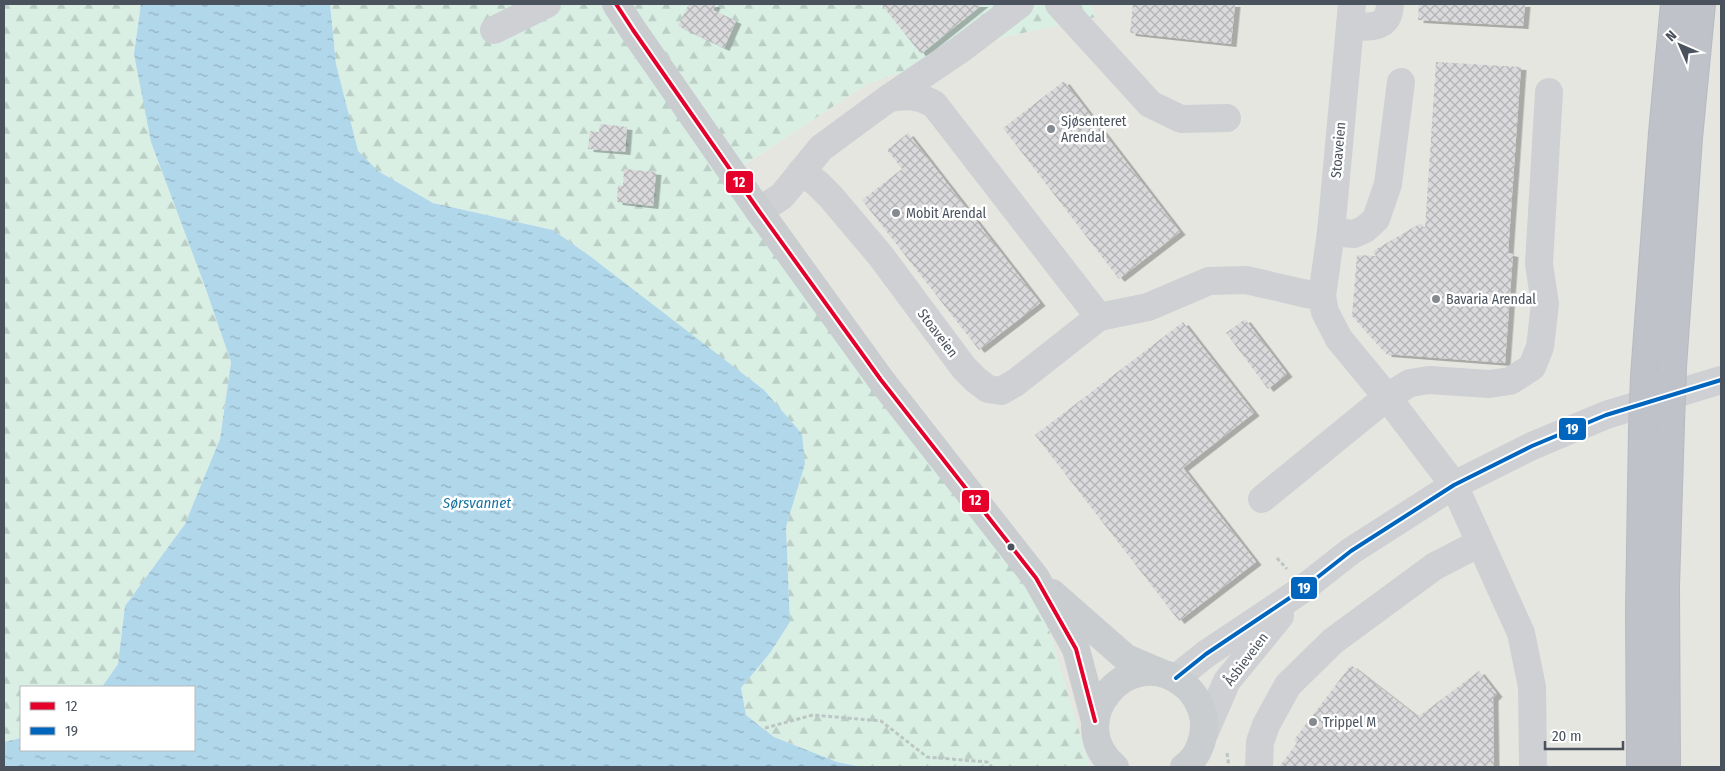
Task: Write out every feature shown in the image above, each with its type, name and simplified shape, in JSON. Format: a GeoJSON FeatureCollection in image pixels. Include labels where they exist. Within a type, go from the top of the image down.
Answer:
{"type":"FeatureCollection","features":[{"type":"Feature","properties":{"kind":"highway"},"geometry":{"type":"LineString","coordinates":[[1641,767],[1640,610],[1645,376],[1663,133],[1675,4]]}},
{"type":"Feature","properties":{"kind":"highway"},"geometry":{"type":"LineString","coordinates":[[1666,767],[1665,586],[1672,367],[1688,138],[1701,4]]}},
{"type":"Feature","properties":{"kind":"main road"},"geometry":{"type":"LineString","coordinates":[[616,4],[759,211],[881,380],[1036,578],[1076,649],[1095,721],[1096,736],[1110,766]]}},
{"type":"Feature","properties":{"kind":"main road"},"geometry":{"type":"LineString","coordinates":[[1036,578],[1126,658],[1168,675],[1189,688],[1199,702],[1204,718],[1198,755]]}},
{"type":"Feature","properties":{"kind":"main road"},"geometry":{"type":"LineString","coordinates":[[1095,721],[1100,704],[1110,688],[1125,678],[1142,672],[1168,675]]}},
{"type":"Feature","properties":{"kind":"street"},"geometry":{"type":"LineString","coordinates":[[494,30],[547,4]]}},
{"type":"Feature","properties":{"kind":"street"},"geometry":{"type":"LineString","coordinates":[[759,211],[782,196],[821,148],[889,98],[961,49],[1020,4]]}},
{"type":"Feature","properties":{"kind":"street"},"geometry":{"type":"LineString","coordinates":[[1059,4],[1150,104],[1181,119],[1226,118]]}},
{"type":"Feature","properties":{"kind":"street"},"geometry":{"type":"LineString","coordinates":[[1351,15],[1372,27],[1381,24],[1390,14],[1390,4]]}},
{"type":"Feature","properties":{"kind":"street","name":"Stoaveien"},"geometry":{"type":"LineString","coordinates":[[1351,15],[1331,232],[1322,296],[1325,312],[1339,340],[1387,397],[1454,486],[1521,633],[1532,687],[1533,767]]}},
{"type":"Feature","properties":{"kind":"street"},"geometry":{"type":"LineString","coordinates":[[1331,232],[1354,234],[1365,229],[1376,219],[1388,184],[1401,82]]}},
{"type":"Feature","properties":{"kind":"street"},"geometry":{"type":"LineString","coordinates":[[1262,499],[1387,397],[1410,383],[1429,380],[1488,384],[1510,381],[1532,367],[1540,347],[1545,304],[1538,264],[1549,92]]}},
{"type":"Feature","properties":{"kind":"street"},"geometry":{"type":"LineString","coordinates":[[889,98],[906,95],[921,97],[934,104],[1099,317]]}},
{"type":"Feature","properties":{"kind":"street","name":"Stoaveien"},"geometry":{"type":"LineString","coordinates":[[801,172],[816,182],[831,197],[880,255],[964,368],[988,389],[1001,391],[1015,383],[1099,317],[1148,307],[1209,281],[1246,280],[1322,296]]}},
{"type":"Feature","properties":{"kind":"street","name":"Åsbieveien"},"geometry":{"type":"LineString","coordinates":[[1168,675],[1206,654],[1300,591],[1351,551],[1454,486],[1532,446],[1606,415],[1721,380]]}},
{"type":"Feature","properties":{"kind":"street"},"geometry":{"type":"LineString","coordinates":[[1259,767],[1260,742],[1266,725],[1288,685],[1341,635],[1435,566],[1480,543]]}},
{"type":"Feature","properties":{"kind":"street","name":"Åsbieveien"},"geometry":{"type":"LineString","coordinates":[[1198,755],[1227,681],[1300,591]]}},
{"type":"Feature","properties":{"kind":"path"},"geometry":{"type":"LineString","coordinates":[[765,728],[813,715],[881,721],[927,757],[987,762],[992,767]]}},
{"type":"Feature","properties":{"kind":"shaded area"},"geometry":{"type":"Polygon","coordinates":[[[1090,4],[1721,4],[1721,767],[1091,767],[738,169],[866,84],[1004,37],[1095,17],[1090,4]]]}},
{"type":"Feature","properties":{"kind":"green space"},"geometry":{"type":"Polygon","coordinates":[[[4,4],[141,4],[134,54],[203,281],[231,362],[220,439],[185,524],[125,606],[118,664],[103,686],[20,686],[20,738],[4,742],[4,4]]]}},
{"type":"Feature","properties":{"kind":"green space"},"geometry":{"type":"Polygon","coordinates":[[[330,4],[1090,4],[1096,17],[1004,37],[867,84],[738,169],[969,490],[1044,613],[1091,767],[862,767],[837,762],[774,737],[746,715],[741,688],[770,653],[790,622],[786,527],[805,464],[553,230],[433,203],[378,171],[358,152],[336,64],[330,4]]]}},
{"type":"Feature","properties":{"kind":"water","name":"Sørsvannet"},"geometry":{"type":"Polygon","coordinates":[[[141,4],[330,4],[336,64],[358,151],[378,171],[433,203],[553,230],[764,390],[802,434],[805,464],[786,527],[790,622],[770,653],[741,688],[746,715],[774,737],[837,762],[862,767],[4,767],[4,742],[20,738],[20,751],[195,751],[195,686],[103,686],[118,664],[125,606],[185,524],[220,439],[231,362],[151,142],[134,54],[141,4]]]}},
{"type":"Feature","properties":{"kind":"building"},"geometry":{"type":"Polygon","coordinates":[[[689,4],[715,5],[713,10],[736,21],[724,48],[678,26],[689,4]]]}},
{"type":"Feature","properties":{"kind":"building"},"geometry":{"type":"Polygon","coordinates":[[[881,4],[983,4],[921,54],[881,4]]]}},
{"type":"Feature","properties":{"kind":"building"},"geometry":{"type":"Polygon","coordinates":[[[1133,4],[1235,4],[1231,44],[1130,33],[1133,4]]]}},
{"type":"Feature","properties":{"kind":"building"},"geometry":{"type":"Polygon","coordinates":[[[1419,4],[1525,4],[1523,26],[1418,20],[1419,4]]]}},
{"type":"Feature","properties":{"kind":"building"},"geometry":{"type":"Polygon","coordinates":[[[1436,62],[1521,67],[1508,253],[1513,254],[1505,363],[1386,354],[1352,316],[1357,255],[1376,256],[1373,251],[1421,223],[1425,229],[1436,62]]]}},
{"type":"Feature","properties":{"kind":"building"},"geometry":{"type":"Polygon","coordinates":[[[1064,81],[1180,232],[1119,279],[1003,128],[1064,81]]]}},
{"type":"Feature","properties":{"kind":"building"},"geometry":{"type":"Polygon","coordinates":[[[600,124],[627,127],[625,152],[588,149],[590,131],[599,132],[600,124]]]}},
{"type":"Feature","properties":{"kind":"building"},"geometry":{"type":"Polygon","coordinates":[[[908,133],[1040,303],[979,350],[862,200],[902,169],[887,150],[908,133]]]}},
{"type":"Feature","properties":{"kind":"building"},"geometry":{"type":"Polygon","coordinates":[[[624,169],[656,172],[653,206],[617,202],[618,185],[623,186],[624,169]]]}},
{"type":"Feature","properties":{"kind":"building"},"geometry":{"type":"Polygon","coordinates":[[[1245,319],[1287,374],[1268,389],[1226,333],[1245,319]]]}},
{"type":"Feature","properties":{"kind":"building"},"geometry":{"type":"Polygon","coordinates":[[[1183,322],[1254,413],[1183,468],[1256,562],[1179,621],[1035,435],[1183,322]]]}},
{"type":"Feature","properties":{"kind":"building"},"geometry":{"type":"Polygon","coordinates":[[[1351,665],[1418,717],[1479,671],[1497,694],[1493,698],[1494,767],[1279,767],[1297,743],[1294,740],[1351,665]]]}},
{"type":"Feature","properties":{"kind":"transit line","name":"12"},"geometry":{"type":"LineString","coordinates":[[616,4],[759,211],[881,380],[1036,578],[1076,649],[1095,721]]}},
{"type":"Feature","properties":{"kind":"transit line","name":"19"},"geometry":{"type":"LineString","coordinates":[[1176,678],[1206,654],[1300,591],[1351,551],[1454,485],[1532,446],[1606,415],[1721,380]]}},
{"type":"Feature","properties":{"kind":"place","name":"Sjøsenteret Arendal"},"geometry":{"type":"Point","coordinates":[1051,129]}},
{"type":"Feature","properties":{"kind":"place","name":"Mobit Arendal"},"geometry":{"type":"Point","coordinates":[896,213]}},
{"type":"Feature","properties":{"kind":"place","name":"Bavaria Arendal"},"geometry":{"type":"Point","coordinates":[1436,299]}},
{"type":"Feature","properties":{"kind":"place","name":"Trippel M"},"geometry":{"type":"Point","coordinates":[1313,722]}}]}
